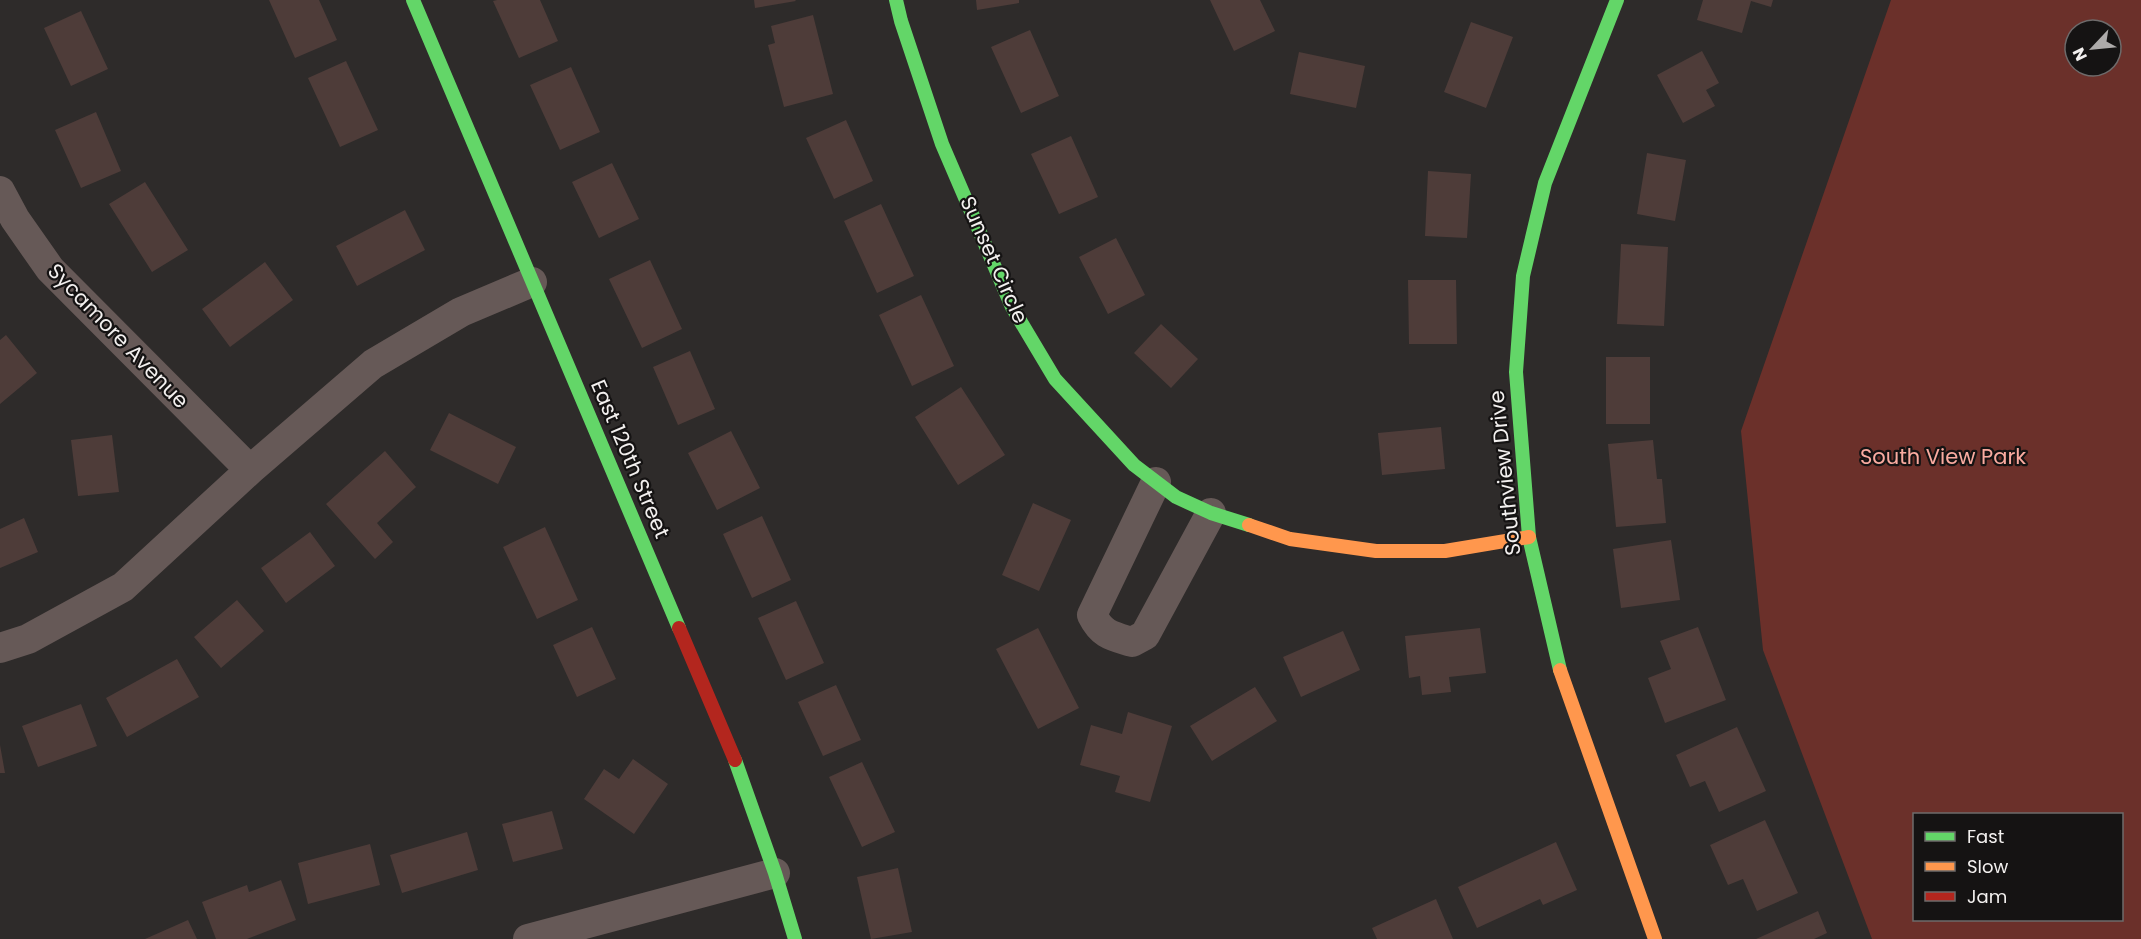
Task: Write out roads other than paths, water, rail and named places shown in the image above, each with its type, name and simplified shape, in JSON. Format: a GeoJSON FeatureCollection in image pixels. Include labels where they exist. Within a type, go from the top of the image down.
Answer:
{"type":"FeatureCollection","features":[{"type":"Feature","properties":{"kind":"street","name":"East 120th Street"},"geometry":{"type":"LineString","coordinates":[[413,0],[743,779],[795,939]]}},
{"type":"Feature","properties":{"kind":"street","name":"Sunset Circle"},"geometry":{"type":"LineString","coordinates":[[896,0],[942,144],[1012,307],[1055,379],[1134,465],[1176,497],[1211,513],[1290,539],[1376,551],[1446,551],[1529,537]]}},
{"type":"Feature","properties":{"kind":"street","name":"Southview Drive"},"geometry":{"type":"LineString","coordinates":[[1617,0],[1545,183],[1523,276],[1516,372],[1529,537],[1561,675],[1655,939]]}},
{"type":"Feature","properties":{"kind":"street","name":"Sycamore Avenue"},"geometry":{"type":"LineString","coordinates":[[0,191],[15,219],[50,269],[250,470]]}},
{"type":"Feature","properties":{"kind":"street"},"geometry":{"type":"LineString","coordinates":[[0,648],[28,639],[123,587],[250,470],[374,364],[461,312],[532,282]]}},
{"type":"Feature","properties":{"kind":"street"},"geometry":{"type":"LineString","coordinates":[[1156,482],[1092,615],[1098,628],[1110,636],[1132,642],[1145,635],[1211,513]]}},
{"type":"Feature","properties":{"kind":"street"},"geometry":{"type":"LineString","coordinates":[[528,939],[775,873]]}},
{"type":"Feature","properties":{"kind":"park label","name":"South View Park"},"geometry":{"type":"Point","coordinates":[1943,457]}}]}
